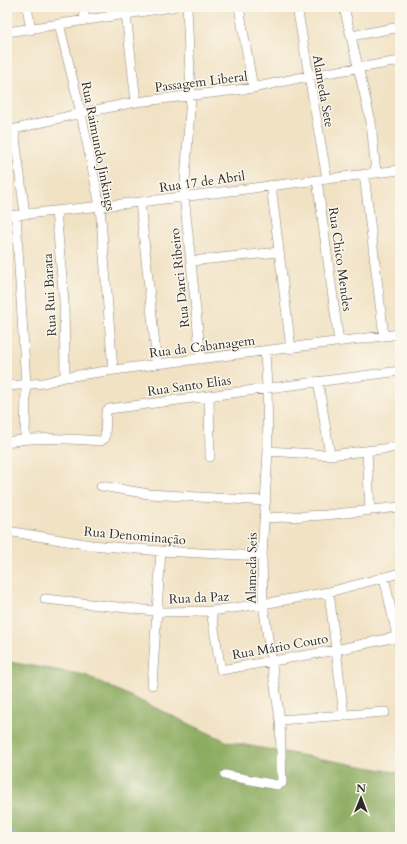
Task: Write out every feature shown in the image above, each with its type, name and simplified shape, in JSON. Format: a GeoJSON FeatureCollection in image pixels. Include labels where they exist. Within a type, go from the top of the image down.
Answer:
{"type":"FeatureCollection","features":[{"type":"Feature","properties":{"kind":"street"},"geometry":{"type":"LineString","coordinates":[[27,7],[30,30]]}},
{"type":"Feature","properties":{"kind":"street"},"geometry":{"type":"LineString","coordinates":[[82,7],[85,20]]}},
{"type":"Feature","properties":{"kind":"street"},"geometry":{"type":"LineString","coordinates":[[7,32],[30,30],[126,14],[138,10],[172,7]]}},
{"type":"Feature","properties":{"kind":"street","name":"Rua Darci Ribeiro"},"geometry":{"type":"LineString","coordinates":[[187,7],[191,96],[184,196],[201,359]]}},
{"type":"Feature","properties":{"kind":"street"},"geometry":{"type":"LineString","coordinates":[[239,7],[252,88]]}},
{"type":"Feature","properties":{"kind":"street","name":"Alameda Sete"},"geometry":{"type":"LineString","coordinates":[[297,7],[327,179]]}},
{"type":"Feature","properties":{"kind":"street"},"geometry":{"type":"LineString","coordinates":[[344,7],[360,69],[371,122],[376,173]]}},
{"type":"Feature","properties":{"kind":"street"},"geometry":{"type":"LineString","coordinates":[[126,14],[136,102]]}},
{"type":"Feature","properties":{"kind":"street","name":"Rua Raimundo Jinkings"},"geometry":{"type":"LineString","coordinates":[[59,24],[81,113],[100,206],[113,370]]}},
{"type":"Feature","properties":{"kind":"street"},"geometry":{"type":"LineString","coordinates":[[351,36],[400,27]]}},
{"type":"Feature","properties":{"kind":"street","name":"Passagem Liberal"},"geometry":{"type":"LineString","coordinates":[[10,131],[81,113],[136,102],[252,88],[308,76],[360,69],[400,61]]}},
{"type":"Feature","properties":{"kind":"street"},"geometry":{"type":"LineString","coordinates":[[10,131],[25,214]]}},
{"type":"Feature","properties":{"kind":"street","name":"Rua 17 de Abril"},"geometry":{"type":"LineString","coordinates":[[11,216],[140,202],[400,170]]}},
{"type":"Feature","properties":{"kind":"street"},"geometry":{"type":"LineString","coordinates":[[364,174],[384,336]]}},
{"type":"Feature","properties":{"kind":"street","name":"Rua Chico Mendes"},"geometry":{"type":"LineString","coordinates":[[317,180],[339,342]]}},
{"type":"Feature","properties":{"kind":"street"},"geometry":{"type":"LineString","coordinates":[[271,185],[291,349]]}},
{"type":"Feature","properties":{"kind":"street"},"geometry":{"type":"LineString","coordinates":[[140,202],[157,364]]}},
{"type":"Feature","properties":{"kind":"street","name":"Rua Rui Barata"},"geometry":{"type":"LineString","coordinates":[[56,211],[64,301],[65,377]]}},
{"type":"Feature","properties":{"kind":"street"},"geometry":{"type":"LineString","coordinates":[[11,216],[26,385],[25,439]]}},
{"type":"Feature","properties":{"kind":"street"},"geometry":{"type":"LineString","coordinates":[[191,260],[278,252]]}},
{"type":"Feature","properties":{"kind":"street","name":"Rua da Cabanagem"},"geometry":{"type":"LineString","coordinates":[[7,386],[26,385],[65,377],[157,364],[291,349],[400,334]]}},
{"type":"Feature","properties":{"kind":"street","name":"Alameda Seis"},"geometry":{"type":"LineString","coordinates":[[225,775],[277,786],[282,783],[283,766],[280,720],[263,604],[262,556],[268,451],[268,388],[265,352]]}},
{"type":"Feature","properties":{"kind":"street","name":"Rua Santo Elias"},"geometry":{"type":"LineString","coordinates":[[7,442],[25,439],[101,441],[105,438],[106,412],[110,409],[400,371]]}},
{"type":"Feature","properties":{"kind":"street"},"geometry":{"type":"LineString","coordinates":[[318,381],[330,454]]}},
{"type":"Feature","properties":{"kind":"street"},"geometry":{"type":"LineString","coordinates":[[209,396],[210,458]]}},
{"type":"Feature","properties":{"kind":"street"},"geometry":{"type":"LineString","coordinates":[[268,451],[330,454],[400,447]]}},
{"type":"Feature","properties":{"kind":"street"},"geometry":{"type":"LineString","coordinates":[[367,451],[370,510]]}},
{"type":"Feature","properties":{"kind":"street"},"geometry":{"type":"LineString","coordinates":[[101,486],[149,494],[266,501]]}},
{"type":"Feature","properties":{"kind":"street"},"geometry":{"type":"LineString","coordinates":[[265,518],[326,515],[400,506]]}},
{"type":"Feature","properties":{"kind":"street","name":"Rua Denominação"},"geometry":{"type":"LineString","coordinates":[[7,531],[91,544],[161,551],[262,556]]}},
{"type":"Feature","properties":{"kind":"street"},"geometry":{"type":"LineString","coordinates":[[152,685],[161,551]]}},
{"type":"Feature","properties":{"kind":"street","name":"Rua da Paz"},"geometry":{"type":"LineString","coordinates":[[45,599],[157,612],[211,611],[263,604],[329,592],[400,573]]}},
{"type":"Feature","properties":{"kind":"street"},"geometry":{"type":"LineString","coordinates":[[384,577],[400,650]]}},
{"type":"Feature","properties":{"kind":"street"},"geometry":{"type":"LineString","coordinates":[[329,592],[344,716]]}},
{"type":"Feature","properties":{"kind":"street","name":"Rua Mário Couto"},"geometry":{"type":"LineString","coordinates":[[211,611],[221,670],[336,650],[398,637]]}},
{"type":"Feature","properties":{"kind":"street"},"geometry":{"type":"LineString","coordinates":[[280,720],[385,712]]}},
{"type":"Feature","properties":{"kind":"green space"},"geometry":{"type":"Polygon","coordinates":[[[7,612],[9,612],[9,662],[85,675],[228,742],[400,773],[400,837],[7,837],[7,612]]]}},
{"type":"Feature","properties":{"kind":"waterway"},"geometry":{"type":"LineString","coordinates":[[7,830],[19,837]]}}]}
